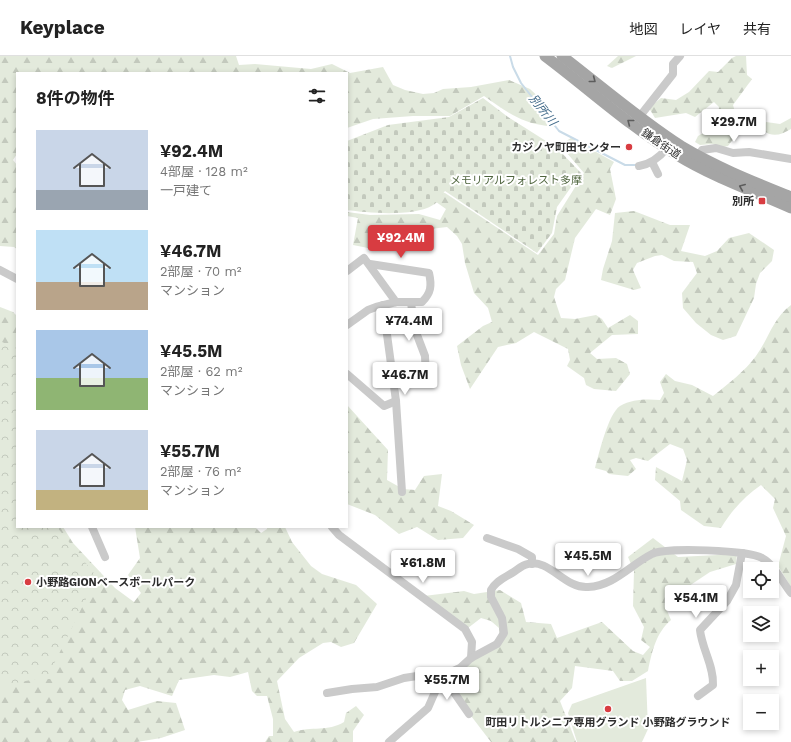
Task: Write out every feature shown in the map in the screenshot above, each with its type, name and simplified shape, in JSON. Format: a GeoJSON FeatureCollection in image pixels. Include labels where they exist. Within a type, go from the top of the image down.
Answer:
{"type":"FeatureCollection","features":[{"type":"Feature","properties":{"kind":"main road","name":"鎌倉街道"},"geometry":{"type":"LineString","coordinates":[[545,56],[633,125],[667,148],[791,197]]}},
{"type":"Feature","properties":{"kind":"main road","name":"鎌倉街道"},"geometry":{"type":"LineString","coordinates":[[562,56],[696,160],[791,208]]}},
{"type":"Feature","properties":{"kind":"street"},"geometry":{"type":"LineString","coordinates":[[640,116],[673,74],[674,64],[680,56]]}},
{"type":"Feature","properties":{"kind":"street"},"geometry":{"type":"LineString","coordinates":[[639,166],[652,162],[661,156],[667,148]]}},
{"type":"Feature","properties":{"kind":"street"},"geometry":{"type":"LineString","coordinates":[[696,160],[704,149],[716,148],[733,153],[749,152],[791,158]]}},
{"type":"Feature","properties":{"kind":"street"},"geometry":{"type":"LineString","coordinates":[[652,162],[658,174]]}},
{"type":"Feature","properties":{"kind":"street"},"geometry":{"type":"LineString","coordinates":[[348,270],[364,258],[370,264],[396,302]]}},
{"type":"Feature","properties":{"kind":"street"},"geometry":{"type":"LineString","coordinates":[[348,324],[368,310],[396,302],[422,302],[428,295],[431,282],[429,273],[370,264]]}},
{"type":"Feature","properties":{"kind":"street"},"geometry":{"type":"LineString","coordinates":[[0,270],[16,278]]}},
{"type":"Feature","properties":{"kind":"street"},"geometry":{"type":"LineString","coordinates":[[411,302],[414,327],[425,356],[426,381]]}},
{"type":"Feature","properties":{"kind":"street"},"geometry":{"type":"LineString","coordinates":[[383,305],[396,401],[402,492]]}},
{"type":"Feature","properties":{"kind":"street"},"geometry":{"type":"LineString","coordinates":[[348,375],[384,406],[396,401]]}},
{"type":"Feature","properties":{"kind":"street"},"geometry":{"type":"LineString","coordinates":[[92,528],[104,557]]}},
{"type":"Feature","properties":{"kind":"street"},"geometry":{"type":"LineString","coordinates":[[333,528],[340,535],[465,629],[472,642],[471,658]]}},
{"type":"Feature","properties":{"kind":"street"},"geometry":{"type":"LineString","coordinates":[[487,538],[518,549],[532,557],[532,564]]}},
{"type":"Feature","properties":{"kind":"street"},"geometry":{"type":"LineString","coordinates":[[327,693],[377,687],[410,677],[430,674],[444,676],[460,668],[471,658],[497,644],[504,633],[502,618],[491,597],[493,586],[524,566],[532,564],[546,567],[574,585],[588,587],[600,585],[620,576],[635,564],[655,552],[710,551],[756,554],[764,558],[791,593]]}},
{"type":"Feature","properties":{"kind":"street"},"geometry":{"type":"LineString","coordinates":[[698,696],[713,685],[714,674],[701,638],[700,630],[727,601],[736,585],[742,553]]}},
{"type":"Feature","properties":{"kind":"street"},"geometry":{"type":"LineString","coordinates":[[444,676],[469,714]]}},
{"type":"Feature","properties":{"kind":"street"},"geometry":{"type":"LineString","coordinates":[[389,742],[428,708],[444,676]]}},
{"type":"Feature","properties":{"kind":"green space"},"geometry":{"type":"Polygon","coordinates":[[[0,56],[236,56],[239,65],[255,64],[311,69],[332,64],[348,72],[16,72],[16,156],[13,160],[16,164],[16,248],[0,246],[0,56]]]}},
{"type":"Feature","properties":{"kind":"green space"},"geometry":{"type":"Polygon","coordinates":[[[618,56],[636,56],[612,68],[607,66],[618,56]]]}},
{"type":"Feature","properties":{"kind":"green space"},"geometry":{"type":"Polygon","coordinates":[[[736,56],[746,56],[747,75],[752,79],[733,105],[740,130],[728,146],[724,147],[712,144],[700,145],[695,142],[698,136],[717,125],[719,107],[714,102],[695,117],[686,113],[655,118],[649,108],[661,98],[676,100],[689,92],[709,71],[718,72],[736,56]]]}},
{"type":"Feature","properties":{"kind":"green space"},"geometry":{"type":"Polygon","coordinates":[[[383,67],[393,85],[405,90],[423,94],[434,93],[443,89],[471,87],[509,80],[530,89],[544,102],[547,126],[529,122],[514,116],[484,96],[450,116],[413,116],[373,119],[348,128],[348,72],[350,73],[383,67]]]}},
{"type":"Feature","properties":{"kind":"green space","name":"メモリアルフォレスト多摩"},"geometry":{"type":"Polygon","coordinates":[[[483,98],[508,117],[557,148],[581,173],[557,207],[552,233],[537,253],[445,191],[435,204],[425,209],[403,213],[378,213],[348,210],[348,141],[388,125],[449,117],[483,98]]]}},
{"type":"Feature","properties":{"kind":"green space"},"geometry":{"type":"Polygon","coordinates":[[[791,118],[791,129],[784,133],[773,135],[763,130],[766,122],[780,124],[791,118]]]}},
{"type":"Feature","properties":{"kind":"green space"},"geometry":{"type":"Polygon","coordinates":[[[571,138],[614,162],[610,169],[616,199],[610,215],[596,209],[575,238],[565,280],[556,289],[554,297],[561,318],[575,319],[596,315],[602,319],[608,328],[630,315],[638,321],[638,334],[612,335],[590,353],[597,359],[616,358],[627,364],[630,374],[616,391],[594,389],[586,385],[584,378],[567,366],[570,360],[568,349],[534,332],[516,343],[498,347],[470,389],[461,365],[457,346],[483,326],[492,322],[488,308],[474,293],[465,263],[462,244],[457,236],[447,227],[422,230],[418,249],[373,249],[353,245],[358,218],[348,216],[348,212],[370,215],[419,214],[440,220],[446,209],[429,197],[433,190],[445,193],[538,255],[554,234],[557,216],[584,173],[560,145],[571,138]]]}},
{"type":"Feature","properties":{"kind":"green space"},"geometry":{"type":"Polygon","coordinates":[[[634,211],[670,225],[690,225],[681,251],[705,256],[717,251],[729,238],[749,233],[774,250],[772,261],[760,273],[756,284],[754,298],[736,336],[723,340],[711,335],[696,323],[683,308],[682,293],[697,273],[693,262],[674,261],[662,255],[637,263],[633,270],[641,288],[634,290],[601,280],[612,241],[615,213],[634,211]]]}},
{"type":"Feature","properties":{"kind":"green space"},"geometry":{"type":"Polygon","coordinates":[[[791,305],[791,587],[779,568],[786,536],[773,508],[775,499],[761,485],[739,504],[721,528],[704,526],[681,510],[680,501],[655,480],[656,467],[682,481],[687,460],[683,449],[670,444],[648,461],[636,458],[630,460],[636,469],[628,476],[609,474],[606,471],[595,468],[608,425],[616,410],[620,406],[635,401],[660,400],[664,393],[660,382],[666,374],[675,381],[692,385],[713,396],[752,362],[775,322],[791,305]]]}},
{"type":"Feature","properties":{"kind":"green space"},"geometry":{"type":"Polygon","coordinates":[[[0,307],[13,312],[16,315],[16,378],[0,367],[0,307]]]}},
{"type":"Feature","properties":{"kind":"green space"},"geometry":{"type":"Polygon","coordinates":[[[0,341],[16,349],[16,528],[58,528],[97,577],[51,670],[58,679],[36,679],[0,686],[0,341]]]}},
{"type":"Feature","properties":{"kind":"green space"},"geometry":{"type":"Polygon","coordinates":[[[348,406],[388,450],[387,480],[403,489],[415,490],[424,476],[442,474],[438,506],[451,511],[474,525],[463,538],[438,540],[417,527],[399,534],[375,515],[348,504],[348,406]]]}},
{"type":"Feature","properties":{"kind":"green space"},"geometry":{"type":"Polygon","coordinates":[[[39,528],[64,528],[73,543],[115,588],[134,602],[141,593],[128,575],[140,558],[135,528],[256,528],[261,533],[267,528],[285,528],[292,542],[311,566],[322,574],[356,585],[377,604],[354,643],[341,647],[331,642],[323,643],[299,658],[277,681],[285,719],[294,732],[338,725],[344,722],[346,713],[356,706],[364,715],[353,731],[353,742],[265,742],[269,736],[273,736],[273,719],[267,696],[257,696],[252,691],[248,672],[230,677],[214,675],[179,680],[172,696],[140,686],[125,690],[122,700],[128,710],[157,701],[176,703],[185,730],[161,738],[137,742],[0,742],[0,644],[39,528]]]}},
{"type":"Feature","properties":{"kind":"green space"},"geometry":{"type":"Polygon","coordinates":[[[653,538],[678,557],[737,554],[736,564],[710,572],[686,588],[665,606],[671,620],[666,625],[655,643],[648,671],[632,681],[620,681],[613,671],[575,666],[572,688],[560,701],[576,742],[491,742],[465,708],[448,675],[500,637],[499,628],[491,621],[481,618],[468,628],[424,596],[464,591],[474,594],[500,590],[521,603],[526,622],[551,624],[557,638],[602,622],[633,651],[643,655],[650,647],[641,640],[644,627],[633,606],[634,571],[628,557],[653,538]]]}},
{"type":"Feature","properties":{"kind":"green space","name":"町田リトルシニア専用グランド 小野路グラウンド"},"geometry":{"type":"Polygon","coordinates":[[[646,678],[648,729],[642,742],[577,742],[568,713],[572,704],[646,678]]]}},
{"type":"Feature","properties":{"kind":"waterway","name":"別所川"},"geometry":{"type":"LineString","coordinates":[[510,56],[513,67],[521,83],[559,131],[625,165],[636,165]]}},
{"type":"Feature","properties":{"kind":"place","name":"カジノヤ町田センター"},"geometry":{"type":"Point","coordinates":[629,147]}},
{"type":"Feature","properties":{"kind":"place","name":"別所"},"geometry":{"type":"Point","coordinates":[762,201]}},
{"type":"Feature","properties":{"kind":"place","name":"小野路GIONベースボールパーク"},"geometry":{"type":"Point","coordinates":[28,582]}},
{"type":"Feature","properties":{"kind":"place","name":"町田リトルシニア専用グランド 小野路グラウンド"},"geometry":{"type":"Point","coordinates":[608,709]}}]}
